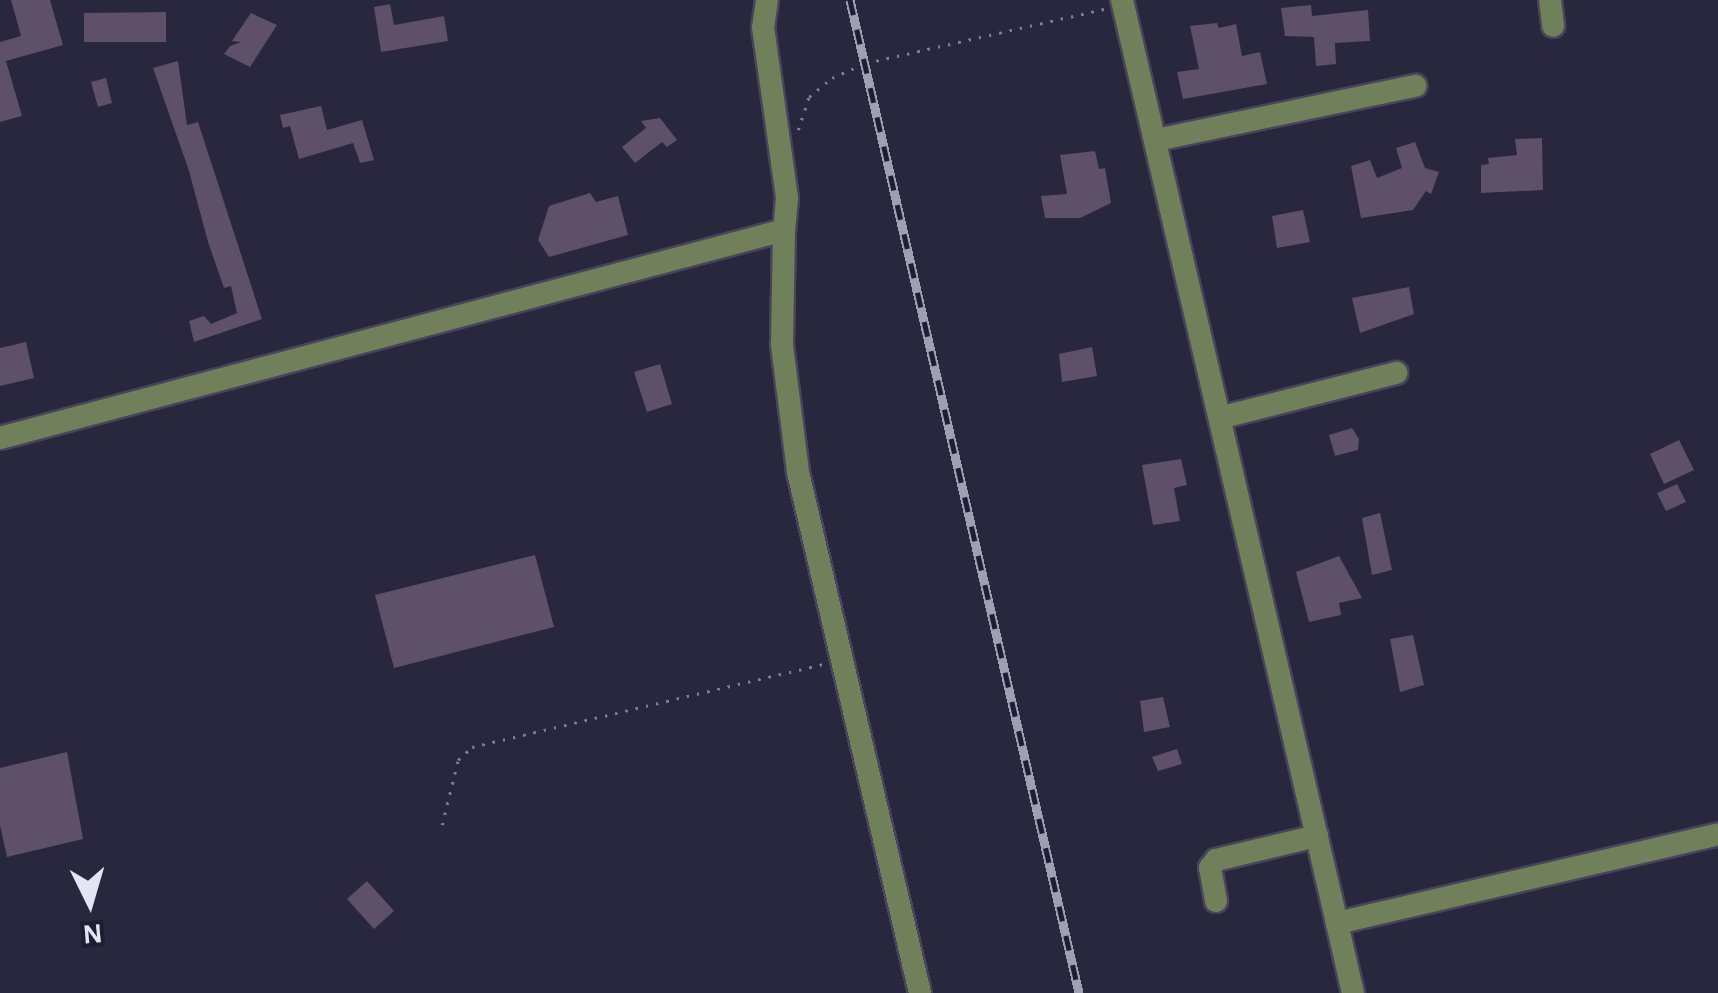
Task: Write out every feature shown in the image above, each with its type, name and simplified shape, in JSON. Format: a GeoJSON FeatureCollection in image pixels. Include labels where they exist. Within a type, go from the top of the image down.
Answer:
{"type":"FeatureCollection","features":[{"type":"Feature","properties":{"kind":"street"},"geometry":{"type":"LineString","coordinates":[[766,0],[763,28],[787,198],[782,344],[798,472],[920,993]]}},
{"type":"Feature","properties":{"kind":"street"},"geometry":{"type":"LineString","coordinates":[[1550,0],[1553,26]]}},
{"type":"Feature","properties":{"kind":"street"},"geometry":{"type":"LineString","coordinates":[[1115,4],[1156,140],[1353,993]]}},
{"type":"Feature","properties":{"kind":"street"},"geometry":{"type":"LineString","coordinates":[[1156,140],[1414,86]]}},
{"type":"Feature","properties":{"kind":"street"},"geometry":{"type":"LineString","coordinates":[[0,438],[784,230]]}},
{"type":"Feature","properties":{"kind":"street"},"geometry":{"type":"LineString","coordinates":[[1222,418],[1396,373]]}},
{"type":"Feature","properties":{"kind":"street"},"geometry":{"type":"LineString","coordinates":[[1337,923],[1718,834]]}},
{"type":"Feature","properties":{"kind":"street"},"geometry":{"type":"LineString","coordinates":[[1216,901],[1210,868],[1216,860],[1317,836]]}},
{"type":"Feature","properties":{"kind":"path"},"geometry":{"type":"LineString","coordinates":[[781,162],[800,127],[808,97],[832,78],[866,63],[1092,15],[1115,4]]}},
{"type":"Feature","properties":{"kind":"path"},"geometry":{"type":"LineString","coordinates":[[442,825],[458,760],[472,747],[843,660]]}},
{"type":"Feature","properties":{"kind":"building"},"geometry":{"type":"Polygon","coordinates":[[[11,0],[50,0],[63,45],[6,61],[22,116],[0,122],[0,42],[21,36],[11,0]]]}},
{"type":"Feature","properties":{"kind":"building"},"geometry":{"type":"Polygon","coordinates":[[[390,4],[394,25],[444,16],[448,41],[381,52],[374,7],[390,4]]]}},
{"type":"Feature","properties":{"kind":"building"},"geometry":{"type":"Polygon","coordinates":[[[1311,5],[1312,16],[1368,10],[1370,41],[1335,43],[1336,64],[1316,66],[1314,37],[1285,36],[1281,8],[1311,5]]]}},
{"type":"Feature","properties":{"kind":"building"},"geometry":{"type":"Polygon","coordinates":[[[166,12],[166,42],[84,42],[84,13],[166,12]]]}},
{"type":"Feature","properties":{"kind":"building"},"geometry":{"type":"Polygon","coordinates":[[[251,13],[277,25],[250,67],[224,54],[230,46],[241,42],[232,41],[251,13]]]}},
{"type":"Feature","properties":{"kind":"building"},"geometry":{"type":"Polygon","coordinates":[[[1217,23],[1219,28],[1236,24],[1242,56],[1260,52],[1267,84],[1183,99],[1177,72],[1199,69],[1190,26],[1217,23]]]}},
{"type":"Feature","properties":{"kind":"building"},"geometry":{"type":"Polygon","coordinates":[[[178,61],[187,125],[198,122],[262,319],[194,342],[189,321],[204,316],[211,324],[237,313],[231,286],[224,288],[208,242],[189,171],[153,68],[178,61]]]}},
{"type":"Feature","properties":{"kind":"building"},"geometry":{"type":"Polygon","coordinates":[[[106,78],[112,103],[98,107],[91,82],[106,78]]]}},
{"type":"Feature","properties":{"kind":"building"},"geometry":{"type":"Polygon","coordinates":[[[321,106],[327,130],[362,120],[374,160],[360,163],[353,143],[299,159],[290,126],[283,128],[280,115],[321,106]]]}},
{"type":"Feature","properties":{"kind":"building"},"geometry":{"type":"Polygon","coordinates":[[[660,118],[677,140],[667,147],[662,142],[635,163],[622,147],[646,128],[641,121],[660,118]]]}},
{"type":"Feature","properties":{"kind":"building"},"geometry":{"type":"Polygon","coordinates":[[[1542,138],[1543,190],[1481,193],[1481,165],[1489,164],[1488,158],[1517,155],[1515,139],[1542,138]]]}},
{"type":"Feature","properties":{"kind":"building"},"geometry":{"type":"Polygon","coordinates":[[[1415,142],[1425,168],[1439,172],[1431,194],[1426,191],[1413,210],[1361,218],[1351,166],[1370,160],[1377,178],[1402,168],[1396,148],[1415,142]]]}},
{"type":"Feature","properties":{"kind":"building"},"geometry":{"type":"Polygon","coordinates":[[[1095,151],[1099,169],[1105,168],[1111,203],[1080,218],[1045,218],[1041,196],[1067,194],[1060,155],[1095,151]]]}},
{"type":"Feature","properties":{"kind":"building"},"geometry":{"type":"Polygon","coordinates":[[[590,193],[596,202],[618,196],[628,235],[549,257],[538,240],[549,206],[590,193]]]}},
{"type":"Feature","properties":{"kind":"building"},"geometry":{"type":"Polygon","coordinates":[[[1303,210],[1310,242],[1277,248],[1272,216],[1303,210]]]}},
{"type":"Feature","properties":{"kind":"building"},"geometry":{"type":"Polygon","coordinates":[[[1409,287],[1414,314],[1360,333],[1352,298],[1409,287]]]}},
{"type":"Feature","properties":{"kind":"building"},"geometry":{"type":"Polygon","coordinates":[[[26,342],[34,378],[0,386],[0,348],[26,342]]]}},
{"type":"Feature","properties":{"kind":"building"},"geometry":{"type":"Polygon","coordinates":[[[1092,347],[1097,376],[1062,382],[1059,354],[1092,347]]]}},
{"type":"Feature","properties":{"kind":"building"},"geometry":{"type":"Polygon","coordinates":[[[660,364],[672,404],[647,412],[634,372],[660,364]]]}},
{"type":"Feature","properties":{"kind":"building"},"geometry":{"type":"Polygon","coordinates":[[[1352,428],[1359,439],[1358,450],[1335,456],[1329,435],[1352,428]]]}},
{"type":"Feature","properties":{"kind":"building"},"geometry":{"type":"Polygon","coordinates":[[[1679,440],[1694,470],[1664,484],[1650,454],[1679,440]]]}},
{"type":"Feature","properties":{"kind":"building"},"geometry":{"type":"Polygon","coordinates":[[[1181,459],[1187,485],[1174,488],[1180,521],[1153,525],[1142,465],[1181,459]]]}},
{"type":"Feature","properties":{"kind":"building"},"geometry":{"type":"Polygon","coordinates":[[[1677,484],[1686,502],[1666,511],[1657,493],[1677,484]]]}},
{"type":"Feature","properties":{"kind":"building"},"geometry":{"type":"Polygon","coordinates":[[[1380,513],[1392,570],[1372,575],[1362,518],[1380,513]]]}},
{"type":"Feature","properties":{"kind":"building"},"geometry":{"type":"Polygon","coordinates":[[[535,555],[554,627],[394,668],[375,595],[535,555]]]}},
{"type":"Feature","properties":{"kind":"building"},"geometry":{"type":"Polygon","coordinates":[[[1339,556],[1362,598],[1339,603],[1341,615],[1309,622],[1296,572],[1339,556]]]}},
{"type":"Feature","properties":{"kind":"building"},"geometry":{"type":"Polygon","coordinates":[[[1413,635],[1424,685],[1400,692],[1390,639],[1413,635]]]}},
{"type":"Feature","properties":{"kind":"building"},"geometry":{"type":"Polygon","coordinates":[[[1163,697],[1170,727],[1144,732],[1140,701],[1163,697]]]}},
{"type":"Feature","properties":{"kind":"building"},"geometry":{"type":"Polygon","coordinates":[[[1177,749],[1182,764],[1158,771],[1152,757],[1177,749]]]}},
{"type":"Feature","properties":{"kind":"building"},"geometry":{"type":"Polygon","coordinates":[[[67,752],[83,839],[7,857],[0,825],[0,768],[67,752]]]}},
{"type":"Feature","properties":{"kind":"building"},"geometry":{"type":"Polygon","coordinates":[[[367,881],[394,911],[374,929],[347,899],[367,881]]]}},
{"type":"Feature","properties":{"kind":"railway"},"geometry":{"type":"LineString","coordinates":[[850,0],[1079,993]]}}]}
